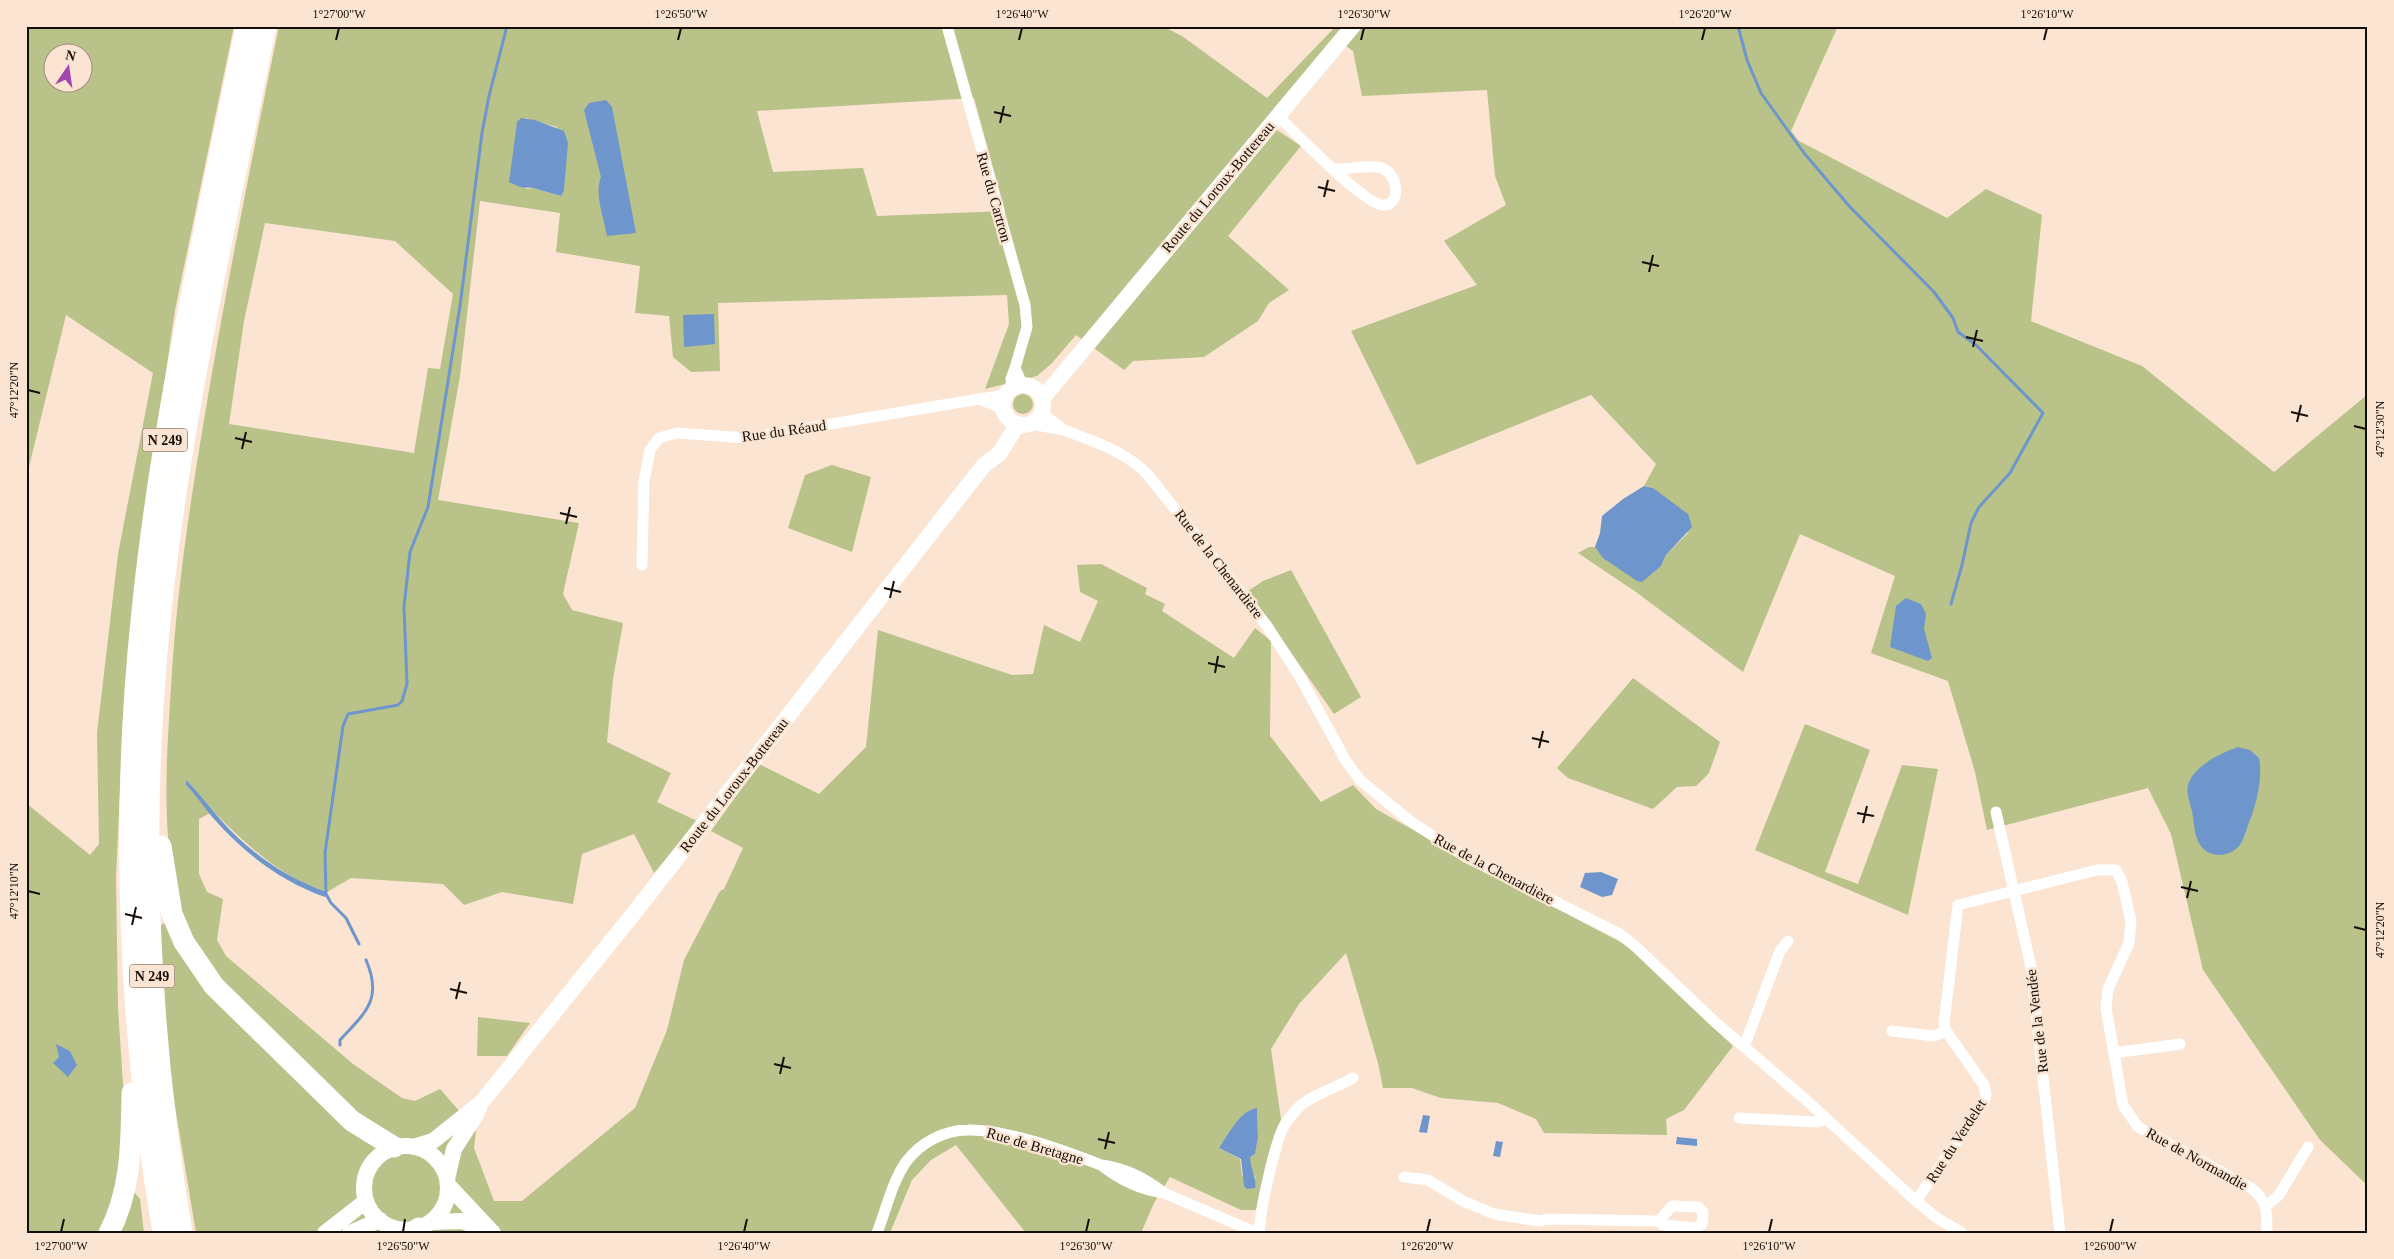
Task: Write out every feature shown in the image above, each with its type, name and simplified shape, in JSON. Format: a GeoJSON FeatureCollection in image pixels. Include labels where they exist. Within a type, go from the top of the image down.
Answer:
{"type":"FeatureCollection","features":[{"type":"Feature","properties":{"kind":"highway","name":"N 249"},"geometry":{"type":"LineString","coordinates":[[163,1233],[138,1044],[132,934],[130,823],[133,716],[142,608],[169,417],[246,26]]}},
{"type":"Feature","properties":{"kind":"highway","name":"N 249"},"geometry":{"type":"LineString","coordinates":[[182,1233],[164,1113],[151,966],[148,817],[152,717],[167,554],[186,429],[266,26]]}},
{"type":"Feature","properties":{"kind":"highway"},"geometry":{"type":"LineString","coordinates":[[152,717],[160,735],[158,812],[163,868],[172,914],[184,942],[208,979],[238,1011],[352,1121],[404,1147]]}},
{"type":"Feature","properties":{"kind":"highway"},"geometry":{"type":"LineString","coordinates":[[109,1233],[117,1217],[129,1173],[132,1061],[138,1044]]}},
{"type":"Feature","properties":{"kind":"main road","name":"Route du Loroux-Bottereau"},"geometry":{"type":"LineString","coordinates":[[404,1147],[433,1141],[481,1103],[638,908],[815,678],[984,465],[999,454],[1022,404],[1071,365],[1083,348],[1353,26]]}},
{"type":"Feature","properties":{"kind":"main road","name":"Route du Loroux-Bottereau"},"geometry":{"type":"LineString","coordinates":[[448,1182],[454,1149],[476,1115],[481,1103]]}},
{"type":"Feature","properties":{"kind":"main road"},"geometry":{"type":"LineString","coordinates":[[404,1147],[435,1157],[443,1168],[448,1182],[493,1233],[462,1221],[421,1227],[397,1228],[380,1220],[366,1201],[364,1184],[370,1166],[383,1153],[404,1147]]}},
{"type":"Feature","properties":{"kind":"main road"},"geometry":{"type":"LineString","coordinates":[[421,1227],[443,1207],[448,1182]]}},
{"type":"Feature","properties":{"kind":"main road"},"geometry":{"type":"LineString","coordinates":[[325,1233],[366,1201]]}},
{"type":"Feature","properties":{"kind":"main road"},"geometry":{"type":"LineString","coordinates":[[350,1233],[380,1220]]}},
{"type":"Feature","properties":{"kind":"street","name":"Rue du Cartron"},"geometry":{"type":"LineString","coordinates":[[947,26],[1025,305],[1027,327],[1015,368],[1022,404]]}},
{"type":"Feature","properties":{"kind":"street"},"geometry":{"type":"LineString","coordinates":[[1278,116],[1333,169],[1374,203],[1383,205],[1389,203],[1395,196],[1397,186],[1391,174],[1382,168],[1333,169]]}},
{"type":"Feature","properties":{"kind":"street","name":"Rue du Réaud"},"geometry":{"type":"LineString","coordinates":[[642,565],[644,481],[650,450],[659,438],[677,433],[747,438],[980,399],[1022,404]]}},
{"type":"Feature","properties":{"kind":"street","name":"Rue de la Chenardière"},"geometry":{"type":"LineString","coordinates":[[1022,404],[1064,430],[1112,448],[1138,464],[1149,476],[1267,626],[1300,677],[1346,761],[1360,780],[1410,822],[1464,856],[1620,934],[1636,946],[1744,1047],[1828,1120],[1916,1201],[1937,1218],[1962,1233]]}},
{"type":"Feature","properties":{"kind":"street","name":"Rue de la Chenardière"},"geometry":{"type":"LineString","coordinates":[[1022,404],[1048,418],[1064,430]]}},
{"type":"Feature","properties":{"kind":"street","name":"Rue de la Vendée"},"geometry":{"type":"LineString","coordinates":[[1996,812],[2031,967],[2060,1233]]}},
{"type":"Feature","properties":{"kind":"street","name":"Rue de Normandie"},"geometry":{"type":"LineString","coordinates":[[2014,892],[2097,870],[2116,870],[2122,882],[2131,921],[2129,943],[2108,989],[2106,1008],[2123,1105],[2138,1127],[2252,1188],[2267,1205]]}},
{"type":"Feature","properties":{"kind":"street"},"geometry":{"type":"LineString","coordinates":[[1892,1031],[1934,1036],[1946,1031],[1944,1023],[1958,905],[2014,892]]}},
{"type":"Feature","properties":{"kind":"street"},"geometry":{"type":"LineString","coordinates":[[1744,1047],[1780,951],[1788,941]]}},
{"type":"Feature","properties":{"kind":"street","name":"Rue du Verdelet"},"geometry":{"type":"LineString","coordinates":[[1916,1201],[1984,1102],[1986,1094],[1984,1085],[1946,1031]]}},
{"type":"Feature","properties":{"kind":"street"},"geometry":{"type":"LineString","coordinates":[[2114,1053],[2180,1044]]}},
{"type":"Feature","properties":{"kind":"street"},"geometry":{"type":"LineString","coordinates":[[1258,1233],[1279,1140],[1287,1122],[1305,1102],[1353,1078]]}},
{"type":"Feature","properties":{"kind":"street"},"geometry":{"type":"LineString","coordinates":[[1739,1118],[1816,1122],[1828,1120]]}},
{"type":"Feature","properties":{"kind":"street","name":"Rue de Bretagne"},"geometry":{"type":"LineString","coordinates":[[877,1233],[898,1176],[907,1162],[928,1142],[952,1132],[968,1130],[1007,1136],[1101,1165],[1118,1167],[1151,1182],[1164,1194],[1258,1233]]}},
{"type":"Feature","properties":{"kind":"street"},"geometry":{"type":"LineString","coordinates":[[2267,1233],[2267,1205],[2279,1195],[2308,1148]]}},
{"type":"Feature","properties":{"kind":"street"},"geometry":{"type":"LineString","coordinates":[[1404,1177],[1428,1180],[1463,1201],[1494,1214],[1540,1227],[1547,1219],[1659,1221]]}},
{"type":"Feature","properties":{"kind":"green space"},"geometry":{"type":"Polygon","coordinates":[[[26,26],[234,26],[175,310],[135,583],[123,722],[116,878],[118,1009],[124,1098],[121,1177],[140,1199],[144,1233],[26,1233],[26,803],[90,855],[99,844],[97,733],[118,554],[153,373],[66,315],[26,479],[26,26]]]}},
{"type":"Feature","properties":{"kind":"green space"},"geometry":{"type":"Polygon","coordinates":[[[279,26],[1162,26],[1182,36],[1267,98],[1336,26],[1838,26],[1791,131],[1799,141],[1947,218],[1986,189],[2042,215],[2031,321],[2142,366],[2274,472],[2368,394],[2368,1186],[2320,1140],[2203,970],[2171,834],[2148,788],[1987,830],[1975,772],[1948,681],[1871,653],[1895,576],[1800,534],[1743,672],[1636,592],[1578,553],[1589,547],[1595,547],[1602,555],[1616,563],[1632,566],[1661,566],[1666,555],[1688,533],[1653,488],[1644,486],[1656,464],[1591,395],[1417,465],[1351,331],[1477,285],[1444,241],[1506,205],[1495,176],[1487,90],[1362,96],[1353,51],[1346,46],[1274,128],[1301,146],[1228,236],[1289,290],[1269,303],[1258,321],[1204,357],[1133,361],[1124,370],[1076,335],[1052,363],[1037,376],[985,389],[1009,324],[1007,295],[718,303],[720,371],[691,372],[673,357],[669,316],[635,313],[640,266],[556,252],[560,213],[480,201],[460,376],[438,500],[579,523],[563,594],[572,610],[623,623],[613,679],[607,742],[671,773],[657,802],[697,821],[654,873],[634,834],[582,854],[573,904],[502,892],[464,905],[443,884],[351,878],[327,892],[311,886],[283,871],[258,853],[217,815],[197,793],[186,785],[210,813],[199,819],[199,874],[207,892],[223,899],[217,940],[226,956],[353,1064],[402,1098],[415,1101],[440,1089],[476,1130],[474,1148],[494,1201],[522,1201],[635,1108],[667,1030],[684,960],[720,891],[724,889],[743,848],[711,831],[759,764],[819,794],[866,747],[878,630],[1012,675],[1033,674],[1044,625],[1080,642],[1098,601],[1080,592],[1077,565],[1101,564],[1147,588],[1145,594],[1165,604],[1162,611],[1234,658],[1255,628],[1271,641],[1270,736],[1321,802],[1353,785],[1376,809],[1504,881],[1628,946],[1733,1046],[1684,1110],[1666,1119],[1667,1135],[1544,1133],[1536,1119],[1498,1103],[1441,1098],[1412,1088],[1383,1088],[1378,1063],[1346,953],[1299,1004],[1271,1049],[1281,1119],[1256,1210],[1241,1210],[1170,1177],[1154,1203],[1141,1233],[1026,1233],[956,1145],[931,1160],[912,1180],[890,1233],[196,1233],[169,1070],[160,926],[180,912],[174,884],[167,829],[167,773],[173,654],[184,554],[204,420],[221,321],[279,26]],[[974,98],[757,111],[773,172],[863,168],[877,216],[1005,211],[974,98]],[[525,118],[526,189],[533,188],[561,196],[563,184],[557,127],[525,118]],[[265,223],[244,321],[229,424],[414,453],[428,368],[440,369],[453,294],[395,241],[265,223]],[[1257,1108],[1219,1148],[1240,1159],[1242,1176],[1256,1178],[1250,1168],[1250,1157],[1255,1154],[1258,1138],[1257,1108]]]}},
{"type":"Feature","properties":{"kind":"green space"},"geometry":{"type":"Polygon","coordinates":[[[1023,394],[1030,397],[1033,404],[1030,411],[1023,414],[1016,411],[1013,404],[1016,397],[1023,394]]]}},
{"type":"Feature","properties":{"kind":"green space"},"geometry":{"type":"Polygon","coordinates":[[[832,465],[871,477],[852,552],[788,528],[805,475],[832,465]]]}},
{"type":"Feature","properties":{"kind":"green space"},"geometry":{"type":"Polygon","coordinates":[[[1291,570],[1361,697],[1334,714],[1248,591],[1263,581],[1291,570]]]}},
{"type":"Feature","properties":{"kind":"green space"},"geometry":{"type":"Polygon","coordinates":[[[1633,678],[1720,742],[1709,773],[1696,786],[1677,787],[1653,809],[1568,778],[1557,768],[1633,678]]]}},
{"type":"Feature","properties":{"kind":"green space"},"geometry":{"type":"Polygon","coordinates":[[[1805,724],[1870,750],[1825,872],[1858,884],[1902,765],[1938,769],[1908,915],[1755,850],[1805,724]]]}},
{"type":"Feature","properties":{"kind":"green space"},"geometry":{"type":"Polygon","coordinates":[[[478,1017],[530,1023],[507,1056],[477,1056],[478,1017]]]}},
{"type":"Feature","properties":{"kind":"water"},"geometry":{"type":"Polygon","coordinates":[[[606,100],[612,107],[636,233],[607,236],[602,214],[599,198],[601,177],[584,110],[589,103],[606,100]]]}},
{"type":"Feature","properties":{"kind":"water"},"geometry":{"type":"Polygon","coordinates":[[[521,118],[535,120],[564,131],[568,143],[564,190],[561,196],[533,188],[520,187],[509,182],[517,122],[521,118]]]}},
{"type":"Feature","properties":{"kind":"water"},"geometry":{"type":"Polygon","coordinates":[[[714,314],[715,344],[684,347],[683,315],[714,314]]]}},
{"type":"Feature","properties":{"kind":"water"},"geometry":{"type":"Polygon","coordinates":[[[1644,486],[1653,488],[1688,514],[1692,527],[1666,555],[1661,566],[1642,582],[1637,581],[1603,558],[1595,547],[1600,533],[1602,516],[1623,499],[1644,486]]]}},
{"type":"Feature","properties":{"kind":"water"},"geometry":{"type":"Polygon","coordinates":[[[1906,598],[1921,604],[1926,614],[1924,629],[1932,658],[1928,661],[1890,647],[1896,606],[1906,598]]]}},
{"type":"Feature","properties":{"kind":"water"},"geometry":{"type":"Polygon","coordinates":[[[2238,747],[2250,750],[2259,758],[2260,775],[2256,801],[2239,846],[2229,853],[2217,855],[2206,851],[2198,841],[2188,796],[2188,785],[2192,776],[2203,765],[2217,756],[2238,747]]]}},
{"type":"Feature","properties":{"kind":"water"},"geometry":{"type":"Polygon","coordinates":[[[186,780],[242,842],[282,871],[327,892],[325,897],[309,891],[265,866],[215,820],[186,785],[186,780]]]}},
{"type":"Feature","properties":{"kind":"water"},"geometry":{"type":"Polygon","coordinates":[[[1601,872],[1618,879],[1612,895],[1602,897],[1580,887],[1585,873],[1601,872]]]}},
{"type":"Feature","properties":{"kind":"water"},"geometry":{"type":"Polygon","coordinates":[[[56,1044],[70,1051],[77,1065],[68,1077],[53,1063],[59,1057],[56,1044]]]}},
{"type":"Feature","properties":{"kind":"water"},"geometry":{"type":"Polygon","coordinates":[[[1257,1108],[1258,1138],[1255,1154],[1250,1157],[1255,1188],[1247,1189],[1244,1186],[1241,1159],[1219,1148],[1240,1118],[1257,1108]]]}},
{"type":"Feature","properties":{"kind":"water"},"geometry":{"type":"Polygon","coordinates":[[[1423,1115],[1430,1116],[1427,1133],[1419,1132],[1423,1115]]]}},
{"type":"Feature","properties":{"kind":"water"},"geometry":{"type":"Polygon","coordinates":[[[1677,1137],[1697,1139],[1697,1146],[1676,1144],[1677,1137]]]}},
{"type":"Feature","properties":{"kind":"water"},"geometry":{"type":"Polygon","coordinates":[[[1496,1141],[1503,1142],[1500,1157],[1493,1156],[1496,1141]]]}},
{"type":"Feature","properties":{"kind":"waterway"},"geometry":{"type":"LineString","coordinates":[[359,944],[346,918],[331,903],[326,894],[325,853],[343,726],[348,714],[398,705],[402,701],[407,684],[404,607],[410,552],[428,507],[460,306],[482,133],[489,96],[507,26]]}},
{"type":"Feature","properties":{"kind":"waterway"},"geometry":{"type":"LineString","coordinates":[[1738,26],[1747,60],[1761,93],[1804,153],[1850,207],[1934,292],[1953,318],[1958,332],[1976,345],[2043,413],[2010,473],[1979,507],[1971,523],[1951,604]]}},
{"type":"Feature","properties":{"kind":"waterway"},"geometry":{"type":"LineString","coordinates":[[340,1045],[340,1040],[364,1013],[372,995],[371,973],[366,960]]}}]}
